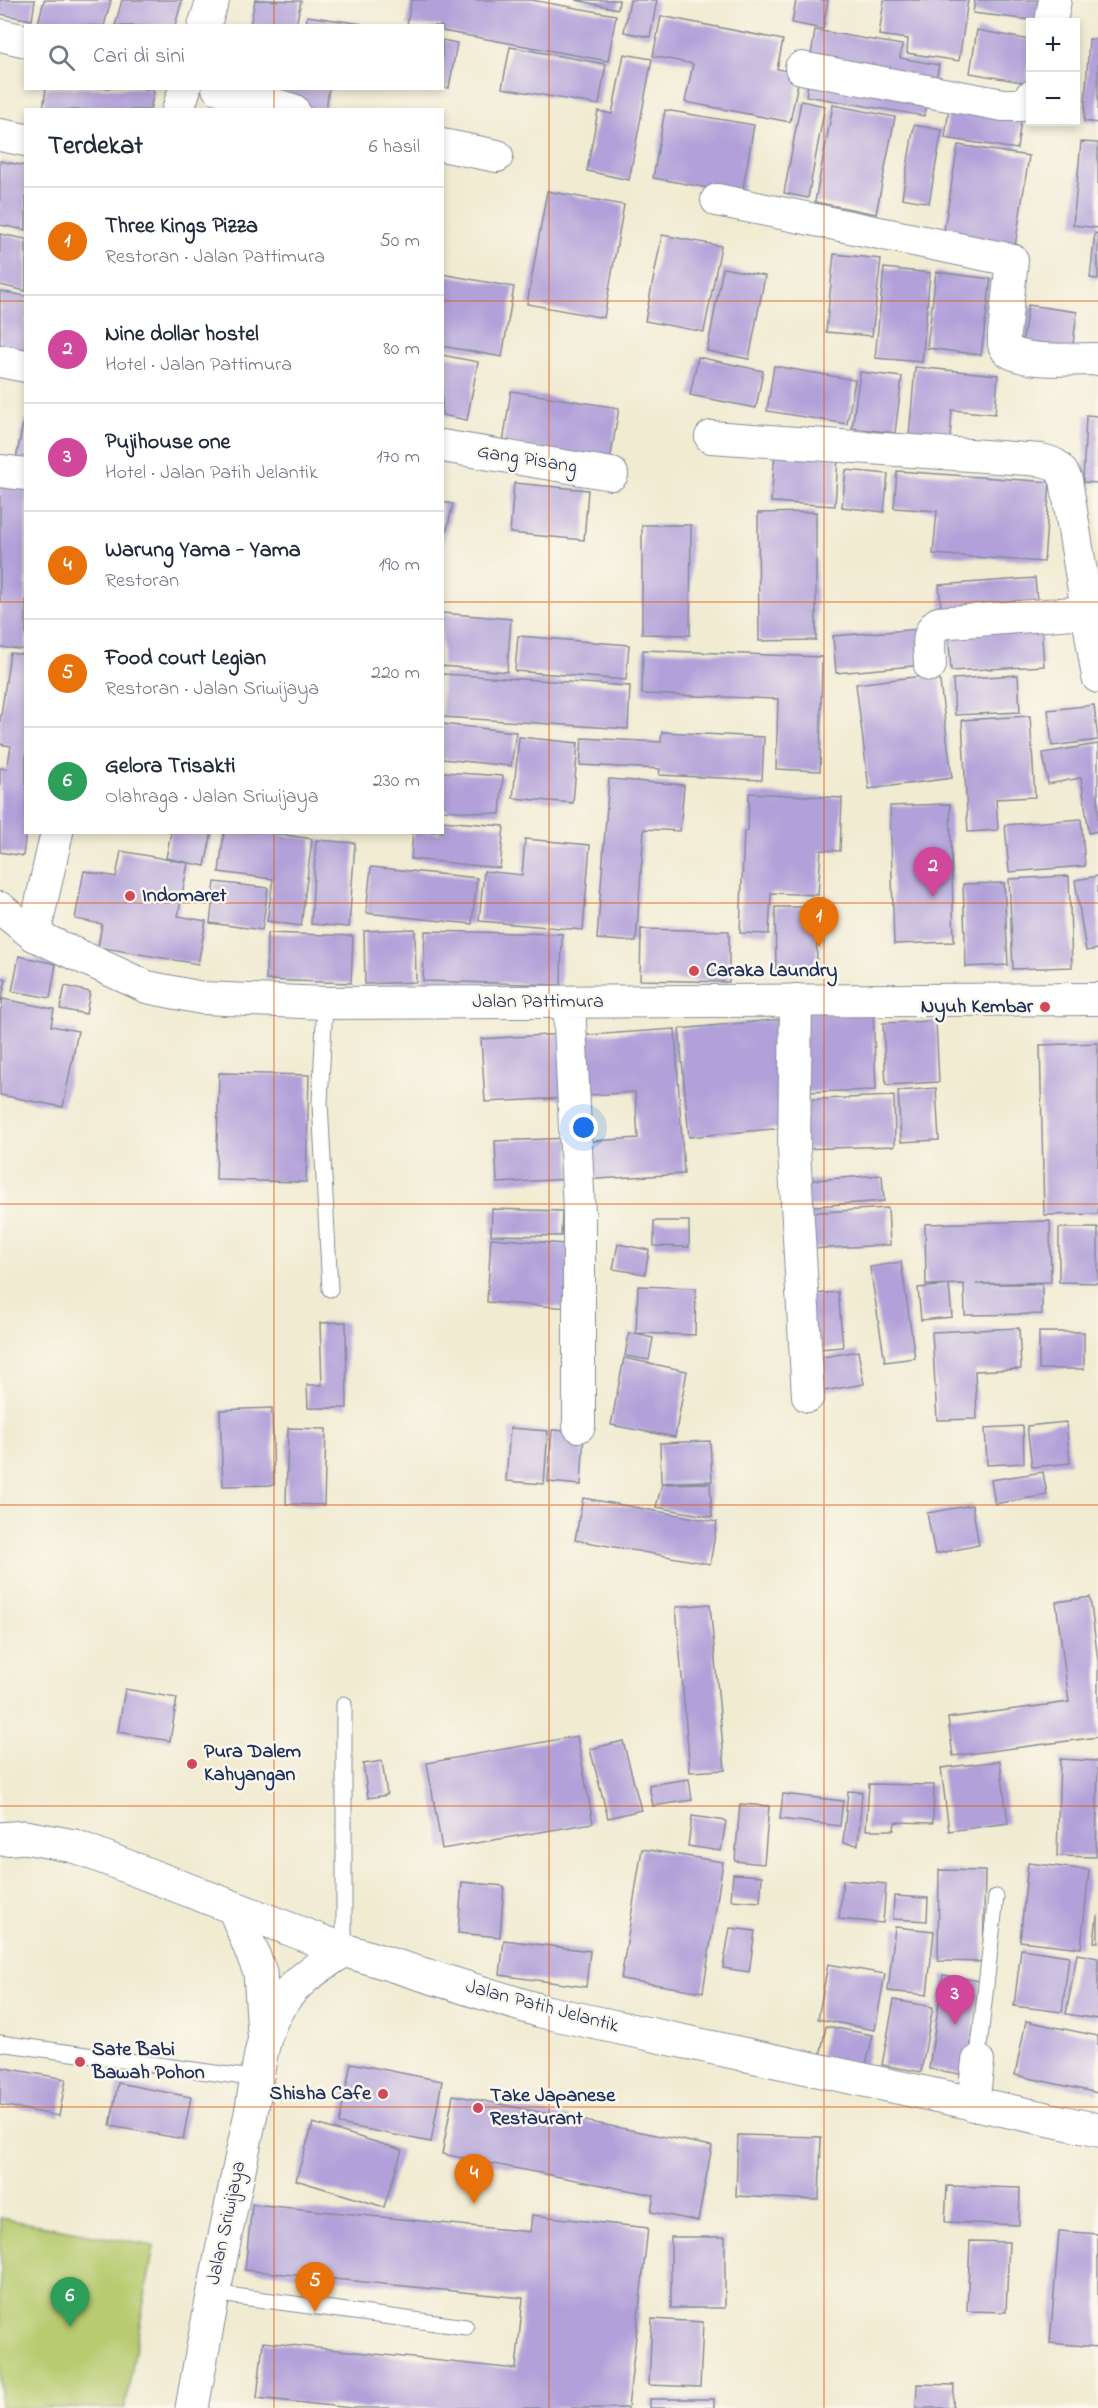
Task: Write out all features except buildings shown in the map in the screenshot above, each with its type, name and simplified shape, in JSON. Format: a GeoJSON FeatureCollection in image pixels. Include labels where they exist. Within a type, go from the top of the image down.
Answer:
{"type":"FeatureCollection","features":[{"type":"Feature","properties":{"kind":"street"},"geometry":{"type":"LineString","coordinates":[[205,24],[213,0]]}},
{"type":"Feature","properties":{"kind":"street"},"geometry":{"type":"LineString","coordinates":[[1052,18],[1055,0]]}},
{"type":"Feature","properties":{"kind":"street"},"geometry":{"type":"LineString","coordinates":[[0,35],[24,41]]}},
{"type":"Feature","properties":{"kind":"street"},"geometry":{"type":"LineString","coordinates":[[801,68],[1003,105],[1024,105],[1026,102]]}},
{"type":"Feature","properties":{"kind":"street"},"geometry":{"type":"LineString","coordinates":[[179,108],[183,90]]}},
{"type":"Feature","properties":{"kind":"street"},"geometry":{"type":"LineString","coordinates":[[225,90],[287,108]]}},
{"type":"Feature","properties":{"kind":"street"},"geometry":{"type":"LineString","coordinates":[[0,135],[24,140]]}},
{"type":"Feature","properties":{"kind":"street"},"geometry":{"type":"LineString","coordinates":[[444,144],[496,156]]}},
{"type":"Feature","properties":{"kind":"street"},"geometry":{"type":"LineString","coordinates":[[717,200],[1012,260],[1004,334],[1006,350],[1024,357],[1098,359]]}},
{"type":"Feature","properties":{"kind":"street"},"geometry":{"type":"LineString","coordinates":[[0,361],[24,366]]}},
{"type":"Feature","properties":{"kind":"street"},"geometry":{"type":"LineString","coordinates":[[711,437],[1041,460],[1055,463],[1062,470],[1066,480],[1092,623],[1098,677]]}},
{"type":"Feature","properties":{"kind":"street","name":"Gang Pisang"},"geometry":{"type":"LineString","coordinates":[[444,446],[612,474]]}},
{"type":"Feature","properties":{"kind":"street"},"geometry":{"type":"LineString","coordinates":[[0,471],[24,474]]}},
{"type":"Feature","properties":{"kind":"street"},"geometry":{"type":"LineString","coordinates":[[930,665],[929,636],[938,624],[1092,623]]}},
{"type":"Feature","properties":{"kind":"street"},"geometry":{"type":"LineString","coordinates":[[34,935],[57,834]]}},
{"type":"Feature","properties":{"kind":"street","name":"Jalan Pattimura"},"geometry":{"type":"LineString","coordinates":[[0,908],[34,935],[147,987],[202,998],[325,1003],[1098,999]]}},
{"type":"Feature","properties":{"kind":"street"},"geometry":{"type":"LineString","coordinates":[[796,1000],[794,1150],[808,1396]]}},
{"type":"Feature","properties":{"kind":"street"},"geometry":{"type":"LineString","coordinates":[[569,1002],[579,1212],[579,1426]]}},
{"type":"Feature","properties":{"kind":"street","name":"Jalan Patih Jelantik"},"geometry":{"type":"LineString","coordinates":[[0,1839],[25,1837],[74,1846],[345,1950],[541,2011],[1098,2130]]}},
{"type":"Feature","properties":{"kind":"street","name":"Jalan Sriwijaya"},"geometry":{"type":"LineString","coordinates":[[192,2408],[212,2293],[258,2079],[264,2038],[260,1972],[234,1908]]}},
{"type":"Feature","properties":{"kind":"street","name":"Jalan Sriwijaya"},"geometry":{"type":"LineString","coordinates":[[264,2038],[278,2007],[298,1981],[345,1950]]}},
{"type":"Feature","properties":{"kind":"street"},"geometry":{"type":"LineString","coordinates":[[973,2105],[979,2054]]}},
{"type":"Feature","properties":{"kind":"lane"},"geometry":{"type":"LineString","coordinates":[[325,1003],[320,1103],[330,1289]]}},
{"type":"Feature","properties":{"kind":"lane"},"geometry":{"type":"LineString","coordinates":[[344,1704],[345,1950]]}},
{"type":"Feature","properties":{"kind":"lane"},"geometry":{"type":"LineString","coordinates":[[979,2054],[996,1897]]}},
{"type":"Feature","properties":{"kind":"lane"},"geometry":{"type":"LineString","coordinates":[[0,2043],[258,2079]]}},
{"type":"Feature","properties":{"kind":"lane"},"geometry":{"type":"LineString","coordinates":[[212,2293],[466,2328]]}},
{"type":"Feature","properties":{"kind":"green space"},"geometry":{"type":"Polygon","coordinates":[[[0,2218],[154,2246],[125,2408],[0,2408],[0,2218]]]}},
{"type":"Feature","properties":{"kind":"place","name":"Indomaret"},"geometry":{"type":"Point","coordinates":[130,896]}},
{"type":"Feature","properties":{"kind":"place","name":"Nine dollar hostel"},"geometry":{"type":"Point","coordinates":[933,897]}},
{"type":"Feature","properties":{"kind":"place","name":"Three Kings Pizza"},"geometry":{"type":"Point","coordinates":[819,947]}},
{"type":"Feature","properties":{"kind":"place","name":"Caraka Laundry"},"geometry":{"type":"Point","coordinates":[694,971]}},
{"type":"Feature","properties":{"kind":"place","name":"Nyuh Kembar"},"geometry":{"type":"Point","coordinates":[1045,1007]}},
{"type":"Feature","properties":{"kind":"place","name":"Pura Dalem Kahyangan"},"geometry":{"type":"Point","coordinates":[192,1764]}},
{"type":"Feature","properties":{"kind":"place","name":"Pujihouse one"},"geometry":{"type":"Point","coordinates":[955,2025]}},
{"type":"Feature","properties":{"kind":"place","name":"Sate Babi Bawah Pohon"},"geometry":{"type":"Point","coordinates":[80,2062]}},
{"type":"Feature","properties":{"kind":"place","name":"Shisha Cafe"},"geometry":{"type":"Point","coordinates":[383,2094]}},
{"type":"Feature","properties":{"kind":"place","name":"Take Japanese Restaurant"},"geometry":{"type":"Point","coordinates":[478,2108]}},
{"type":"Feature","properties":{"kind":"place","name":"Warung Yama - Yama"},"geometry":{"type":"Point","coordinates":[474,2204]}},
{"type":"Feature","properties":{"kind":"place","name":"Food court Legian"},"geometry":{"type":"Point","coordinates":[315,2312]}},
{"type":"Feature","properties":{"kind":"place","name":"Gelora Trisakti"},"geometry":{"type":"Point","coordinates":[70,2327]}}]}
